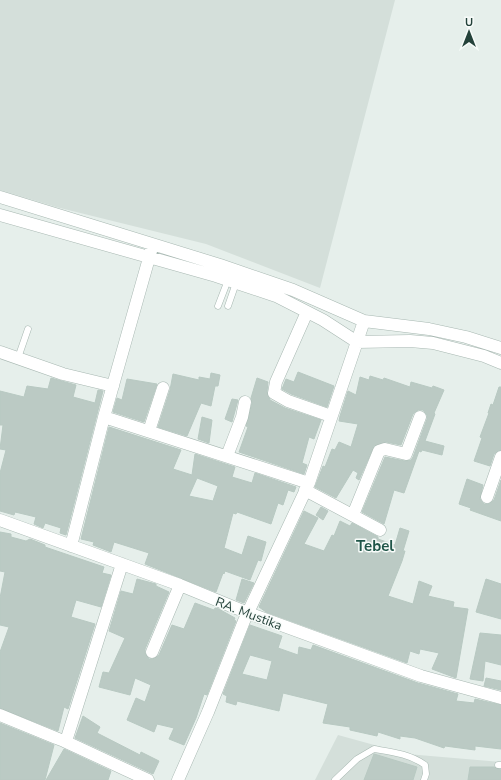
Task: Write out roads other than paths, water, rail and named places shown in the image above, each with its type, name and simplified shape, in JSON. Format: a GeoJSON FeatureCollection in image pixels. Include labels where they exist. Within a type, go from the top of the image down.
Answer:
{"type":"FeatureCollection","features":[{"type":"Feature","properties":{"kind":"street"},"geometry":{"type":"LineString","coordinates":[[0,197],[276,296],[307,312],[361,332],[410,342],[433,343],[484,356],[501,363]]}},
{"type":"Feature","properties":{"kind":"street"},"geometry":{"type":"LineString","coordinates":[[0,215],[151,250],[293,290],[361,332],[437,331],[466,337],[501,348]]}},
{"type":"Feature","properties":{"kind":"street"},"geometry":{"type":"LineString","coordinates":[[71,546],[104,417],[151,250]]}},
{"type":"Feature","properties":{"kind":"street"},"geometry":{"type":"LineString","coordinates":[[307,312],[276,382],[274,393],[288,401],[331,416]]}},
{"type":"Feature","properties":{"kind":"street"},"geometry":{"type":"LineString","coordinates":[[178,780],[248,613],[307,486],[361,332]]}},
{"type":"Feature","properties":{"kind":"street"},"geometry":{"type":"LineString","coordinates":[[0,352],[63,374],[113,386]]}},
{"type":"Feature","properties":{"kind":"street"},"geometry":{"type":"LineString","coordinates":[[149,431],[163,388]]}},
{"type":"Feature","properties":{"kind":"street"},"geometry":{"type":"LineString","coordinates":[[227,456],[242,417],[245,402]]}},
{"type":"Feature","properties":{"kind":"street"},"geometry":{"type":"LineString","coordinates":[[104,417],[227,456],[307,486],[380,530]]}},
{"type":"Feature","properties":{"kind":"street"},"geometry":{"type":"LineString","coordinates":[[353,515],[379,451],[384,449],[406,454],[420,417]]}},
{"type":"Feature","properties":{"kind":"street"},"geometry":{"type":"LineString","coordinates":[[487,497],[501,457]]}},
{"type":"Feature","properties":{"kind":"street","name":"RA. Mustika"},"geometry":{"type":"LineString","coordinates":[[0,520],[180,585],[248,613],[421,676],[501,698]]}},
{"type":"Feature","properties":{"kind":"street"},"geometry":{"type":"LineString","coordinates":[[64,741],[67,738],[122,564]]}},
{"type":"Feature","properties":{"kind":"street"},"geometry":{"type":"LineString","coordinates":[[152,652],[180,585]]}},
{"type":"Feature","properties":{"kind":"street"},"geometry":{"type":"LineString","coordinates":[[0,715],[64,741],[148,780]]}},
{"type":"Feature","properties":{"kind":"lane"},"geometry":{"type":"LineString","coordinates":[[218,306],[232,281]]}},
{"type":"Feature","properties":{"kind":"lane"},"geometry":{"type":"LineString","coordinates":[[228,306],[232,281]]}},
{"type":"Feature","properties":{"kind":"lane"},"geometry":{"type":"LineString","coordinates":[[18,358],[28,330]]}},
{"type":"Feature","properties":{"kind":"lane"},"geometry":{"type":"LineString","coordinates":[[335,780],[357,759],[374,749],[404,754],[419,760],[425,765],[424,780]]}},
{"type":"Feature","properties":{"kind":"district","name":"Tebel"},"geometry":{"type":"Point","coordinates":[375,546]}}]}
